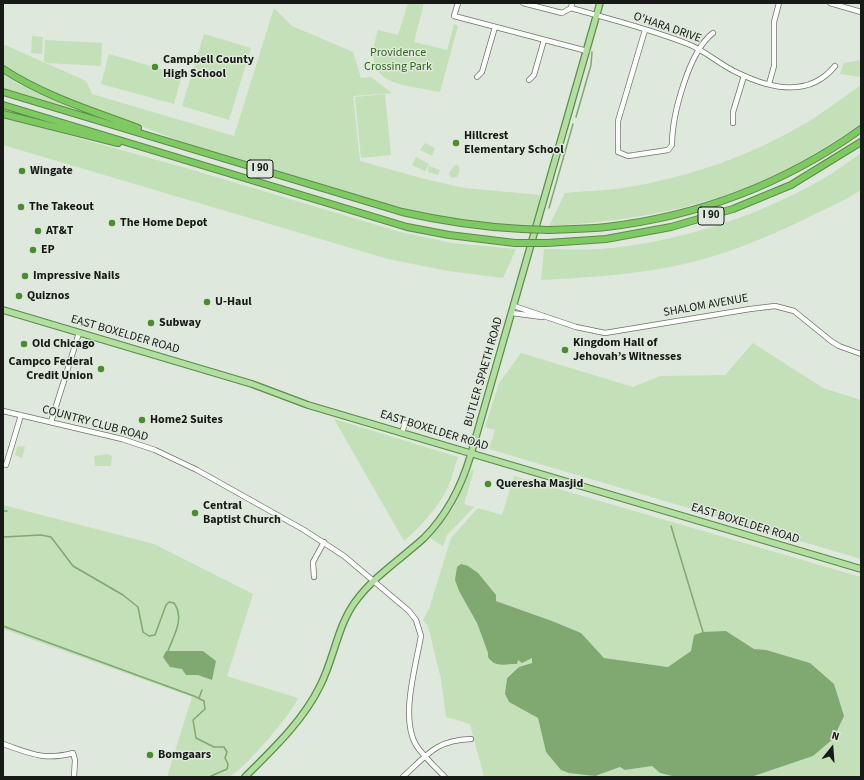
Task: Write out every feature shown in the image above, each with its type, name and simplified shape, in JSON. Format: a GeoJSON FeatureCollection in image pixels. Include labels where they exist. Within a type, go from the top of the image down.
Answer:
{"type":"FeatureCollection","features":[{"type":"Feature","properties":{"kind":"highway","name":"I 90"},"geometry":{"type":"LineString","coordinates":[[3,69],[30,85],[54,95],[194,148]]}},
{"type":"Feature","properties":{"kind":"highway","name":"I 90"},"geometry":{"type":"LineString","coordinates":[[3,92],[194,148],[402,212],[447,222],[490,228],[522,230],[605,227],[645,221],[704,207],[756,188],[798,169],[861,129]]}},
{"type":"Feature","properties":{"kind":"highway","name":"I 90"},"geometry":{"type":"LineString","coordinates":[[3,104],[407,227],[449,235],[515,243],[547,243],[606,239],[671,227],[733,209],[791,184],[861,142]]}},
{"type":"Feature","properties":{"kind":"highway","name":"I 90"},"geometry":{"type":"LineString","coordinates":[[3,114],[226,172]]}},
{"type":"Feature","properties":{"kind":"main road","name":"BUTLER SPAETH ROAD"},"geometry":{"type":"LineString","coordinates":[[245,777],[285,735],[309,706],[320,686],[346,619],[355,603],[373,581],[424,537],[437,522],[456,493],[471,454],[600,3]]}},
{"type":"Feature","properties":{"kind":"main road","name":"EAST BOXELDER ROAD"},"geometry":{"type":"LineString","coordinates":[[3,310],[246,382],[308,405],[861,569]]}},
{"type":"Feature","properties":{"kind":"street"},"geometry":{"type":"LineString","coordinates":[[458,3],[454,16],[587,51]]}},
{"type":"Feature","properties":{"kind":"street"},"geometry":{"type":"LineString","coordinates":[[523,3],[562,13],[572,6]]}},
{"type":"Feature","properties":{"kind":"street"},"geometry":{"type":"LineString","coordinates":[[769,84],[774,66],[774,22],[779,3]]}},
{"type":"Feature","properties":{"kind":"street"},"geometry":{"type":"LineString","coordinates":[[830,3],[861,12]]}},
{"type":"Feature","properties":{"kind":"street","name":"O'HARA DRIVE"},"geometry":{"type":"LineString","coordinates":[[572,6],[597,16],[680,41],[699,49],[744,76],[785,88],[808,86],[828,74],[835,66]]}},
{"type":"Feature","properties":{"kind":"street"},"geometry":{"type":"LineString","coordinates":[[477,77],[482,72],[495,27]]}},
{"type":"Feature","properties":{"kind":"street"},"geometry":{"type":"LineString","coordinates":[[645,30],[618,121],[618,152],[628,156],[668,150],[672,145],[674,120],[693,60],[705,38],[713,33]]}},
{"type":"Feature","properties":{"kind":"street"},"geometry":{"type":"LineString","coordinates":[[529,80],[534,75],[544,40]]}},
{"type":"Feature","properties":{"kind":"street"},"geometry":{"type":"LineString","coordinates":[[733,124],[733,112],[744,76]]}},
{"type":"Feature","properties":{"kind":"street","name":"SHALOM AVENUE"},"geometry":{"type":"LineString","coordinates":[[514,306],[543,317],[604,333],[750,308],[775,306],[794,311],[831,341],[844,348],[861,354]]}},
{"type":"Feature","properties":{"kind":"street","name":"SHALOM AVENUE"},"geometry":{"type":"LineString","coordinates":[[512,313],[533,317],[543,317]]}},
{"type":"Feature","properties":{"kind":"street"},"geometry":{"type":"LineString","coordinates":[[50,422],[79,333]]}},
{"type":"Feature","properties":{"kind":"street","name":"COUNTRY CLUB ROAD"},"geometry":{"type":"LineString","coordinates":[[3,411],[122,438],[167,455],[198,470],[324,542],[373,581],[408,611],[416,620],[419,628],[421,636],[409,718],[416,744],[445,777]]}},
{"type":"Feature","properties":{"kind":"street"},"geometry":{"type":"LineString","coordinates":[[6,465],[21,415]]}},
{"type":"Feature","properties":{"kind":"street"},"geometry":{"type":"LineString","coordinates":[[402,433],[405,423]]}},
{"type":"Feature","properties":{"kind":"street"},"geometry":{"type":"LineString","coordinates":[[314,577],[313,562],[324,542]]}},
{"type":"Feature","properties":{"kind":"street"},"geometry":{"type":"LineString","coordinates":[[403,777],[434,748],[449,741],[471,739]]}},
{"type":"Feature","properties":{"kind":"street"},"geometry":{"type":"LineString","coordinates":[[3,744],[44,757],[52,757],[72,752],[74,760],[74,777]]}},
{"type":"Feature","properties":{"kind":"green space","name":"Providence Crossing Park"},"geometry":{"type":"Polygon","coordinates":[[[408,3],[424,3],[414,42],[447,50],[454,24],[458,26],[440,92],[397,83],[386,79],[379,72],[374,62],[374,48],[378,30],[398,35],[408,3]]]}},
{"type":"Feature","properties":{"kind":"green space"},"geometry":{"type":"Polygon","coordinates":[[[274,8],[292,26],[353,52],[361,78],[371,77],[392,93],[353,96],[360,161],[464,188],[541,195],[532,227],[490,225],[447,218],[397,207],[177,140],[41,87],[3,65],[3,44],[86,81],[92,94],[234,136],[274,8]]]}},
{"type":"Feature","properties":{"kind":"green space"},"geometry":{"type":"Polygon","coordinates":[[[204,34],[251,48],[229,120],[182,106],[204,34]]]}},
{"type":"Feature","properties":{"kind":"green space"},"geometry":{"type":"Polygon","coordinates":[[[32,36],[43,37],[42,54],[31,53],[32,36]]]}},
{"type":"Feature","properties":{"kind":"green space"},"geometry":{"type":"Polygon","coordinates":[[[45,40],[102,43],[101,66],[47,63],[44,61],[45,40]]]}},
{"type":"Feature","properties":{"kind":"green space"},"geometry":{"type":"Polygon","coordinates":[[[109,54],[182,75],[174,104],[101,84],[109,54]]]}},
{"type":"Feature","properties":{"kind":"green space"},"geometry":{"type":"Polygon","coordinates":[[[861,60],[861,77],[840,74],[844,63],[861,60]]]}},
{"type":"Feature","properties":{"kind":"green space"},"geometry":{"type":"Polygon","coordinates":[[[3,74],[18,84],[91,114],[3,88],[3,74]]]}},
{"type":"Feature","properties":{"kind":"green space"},"geometry":{"type":"Polygon","coordinates":[[[861,85],[861,124],[802,161],[764,180],[712,199],[659,213],[632,218],[549,226],[565,193],[616,189],[647,184],[718,164],[763,146],[785,135],[813,119],[861,85]]]}},
{"type":"Feature","properties":{"kind":"green space"},"geometry":{"type":"Polygon","coordinates":[[[385,94],[391,155],[361,158],[355,97],[385,94]]]}},
{"type":"Feature","properties":{"kind":"green space"},"geometry":{"type":"Polygon","coordinates":[[[3,117],[193,170],[400,232],[452,243],[516,249],[503,278],[448,271],[388,259],[3,145],[3,117]]]}},
{"type":"Feature","properties":{"kind":"green space"},"geometry":{"type":"Polygon","coordinates":[[[425,143],[435,148],[432,156],[420,150],[425,143]]]}},
{"type":"Feature","properties":{"kind":"green space"},"geometry":{"type":"Polygon","coordinates":[[[861,153],[861,190],[775,233],[735,249],[694,262],[639,272],[583,278],[541,280],[544,249],[601,249],[629,246],[658,241],[715,226],[770,206],[796,193],[826,177],[861,153]]]}},
{"type":"Feature","properties":{"kind":"green space"},"geometry":{"type":"Polygon","coordinates":[[[416,157],[429,164],[425,171],[412,165],[416,157]]]}},
{"type":"Feature","properties":{"kind":"green space"},"geometry":{"type":"Polygon","coordinates":[[[455,165],[458,165],[460,170],[457,177],[451,178],[449,173],[455,165]]]}},
{"type":"Feature","properties":{"kind":"green space"},"geometry":{"type":"Polygon","coordinates":[[[429,166],[440,170],[438,175],[428,172],[429,166]]]}},
{"type":"Feature","properties":{"kind":"green space"},"geometry":{"type":"Polygon","coordinates":[[[753,343],[823,388],[861,400],[861,559],[489,449],[495,430],[485,427],[499,383],[521,353],[633,387],[660,376],[725,375],[753,343]]]}},
{"type":"Feature","properties":{"kind":"green space"},"geometry":{"type":"Polygon","coordinates":[[[334,419],[458,457],[451,480],[444,495],[423,523],[404,541],[334,419]]]}},
{"type":"Feature","properties":{"kind":"green space"},"geometry":{"type":"Polygon","coordinates":[[[17,447],[25,447],[22,458],[15,455],[17,447]]]}},
{"type":"Feature","properties":{"kind":"green space"},"geometry":{"type":"Polygon","coordinates":[[[108,454],[112,456],[111,466],[95,466],[94,456],[108,454]]]}},
{"type":"Feature","properties":{"kind":"green space"},"geometry":{"type":"Polygon","coordinates":[[[471,470],[474,470],[464,504],[474,507],[447,535],[443,546],[430,538],[454,507],[471,470]]]}},
{"type":"Feature","properties":{"kind":"green space"},"geometry":{"type":"Polygon","coordinates":[[[514,476],[861,577],[861,777],[751,777],[813,756],[810,663],[754,649],[726,631],[691,651],[668,667],[604,658],[580,633],[552,621],[496,601],[495,598],[455,580],[459,591],[477,623],[488,653],[488,657],[491,661],[501,665],[516,664],[518,660],[526,661],[532,658],[532,663],[519,667],[507,677],[505,694],[509,702],[538,718],[546,752],[594,776],[620,767],[625,770],[652,766],[660,773],[676,777],[484,777],[470,724],[446,717],[441,679],[428,626],[423,620],[429,609],[451,538],[478,508],[502,515],[514,476]]]}},
{"type":"Feature","properties":{"kind":"green space"},"geometry":{"type":"Polygon","coordinates":[[[3,505],[154,544],[253,594],[227,676],[298,698],[278,728],[244,765],[235,773],[228,777],[222,778],[167,777],[192,697],[3,629],[3,505]]]}},
{"type":"Feature","properties":{"kind":"shaded area"},"geometry":{"type":"Polygon","coordinates":[[[461,564],[468,566],[478,573],[496,595],[496,601],[581,633],[604,658],[668,667],[691,651],[694,635],[703,632],[726,631],[754,649],[766,650],[810,663],[834,684],[844,716],[833,739],[813,756],[751,777],[676,777],[660,773],[652,766],[625,770],[620,767],[595,776],[569,773],[561,770],[546,752],[538,718],[509,702],[505,694],[507,678],[519,667],[532,663],[532,658],[522,663],[518,660],[517,664],[501,665],[491,661],[488,657],[488,653],[477,623],[459,591],[455,580],[457,567],[461,564]]]}},
{"type":"Feature","properties":{"kind":"shaded area"},"geometry":{"type":"Polygon","coordinates":[[[166,651],[203,651],[216,661],[212,680],[198,675],[186,675],[182,669],[170,667],[163,657],[166,651]]]}},
{"type":"Feature","properties":{"kind":"waterway"},"geometry":{"type":"LineString","coordinates":[[576,117],[591,65],[592,52]]}},
{"type":"Feature","properties":{"kind":"waterway"},"geometry":{"type":"LineString","coordinates":[[549,208],[573,124]]}},
{"type":"Feature","properties":{"kind":"waterway"},"geometry":{"type":"LineString","coordinates":[[671,526],[703,632]]}},
{"type":"Feature","properties":{"kind":"waterway"},"geometry":{"type":"LineString","coordinates":[[3,537],[41,535],[51,537],[73,566],[123,595],[138,607],[143,632],[149,636],[155,635],[166,605],[169,602],[174,603],[179,615],[179,621],[168,651]]}},
{"type":"Feature","properties":{"kind":"waterway"},"geometry":{"type":"LineString","coordinates":[[3,626],[204,701],[205,709],[193,720],[196,738],[214,747],[224,747],[227,752],[225,758],[228,764],[227,769],[209,777]]}},
{"type":"Feature","properties":{"kind":"waterway"},"geometry":{"type":"LineString","coordinates":[[199,698],[202,690]]}},
{"type":"Feature","properties":{"kind":"place","name":"Campbell County High School"},"geometry":{"type":"Point","coordinates":[155,67]}},
{"type":"Feature","properties":{"kind":"place","name":"Hillcrest Elementary School"},"geometry":{"type":"Point","coordinates":[456,143]}},
{"type":"Feature","properties":{"kind":"place","name":"Wingate"},"geometry":{"type":"Point","coordinates":[22,171]}},
{"type":"Feature","properties":{"kind":"place","name":"The Takeout"},"geometry":{"type":"Point","coordinates":[21,207]}},
{"type":"Feature","properties":{"kind":"place","name":"The Home Depot"},"geometry":{"type":"Point","coordinates":[112,223]}},
{"type":"Feature","properties":{"kind":"place","name":"AT&T"},"geometry":{"type":"Point","coordinates":[38,231]}},
{"type":"Feature","properties":{"kind":"place","name":"EP"},"geometry":{"type":"Point","coordinates":[33,250]}},
{"type":"Feature","properties":{"kind":"place","name":"Impressive Nails"},"geometry":{"type":"Point","coordinates":[25,276]}},
{"type":"Feature","properties":{"kind":"place","name":"Quiznos"},"geometry":{"type":"Point","coordinates":[19,296]}},
{"type":"Feature","properties":{"kind":"place","name":"U-Haul"},"geometry":{"type":"Point","coordinates":[207,302]}},
{"type":"Feature","properties":{"kind":"place","name":"Subway"},"geometry":{"type":"Point","coordinates":[151,323]}},
{"type":"Feature","properties":{"kind":"place","name":"Old Chicago"},"geometry":{"type":"Point","coordinates":[24,344]}},
{"type":"Feature","properties":{"kind":"place","name":"Kingdom Hall of Jehovah’s Witnesses"},"geometry":{"type":"Point","coordinates":[565,350]}},
{"type":"Feature","properties":{"kind":"place","name":"Campco Federal Credit Union"},"geometry":{"type":"Point","coordinates":[101,369]}},
{"type":"Feature","properties":{"kind":"place","name":"Home2 Suites"},"geometry":{"type":"Point","coordinates":[142,420]}},
{"type":"Feature","properties":{"kind":"place","name":"Queresha Masjid"},"geometry":{"type":"Point","coordinates":[488,484]}},
{"type":"Feature","properties":{"kind":"place","name":"Central Baptist Church"},"geometry":{"type":"Point","coordinates":[195,513]}},
{"type":"Feature","properties":{"kind":"place","name":"Bomgaars"},"geometry":{"type":"Point","coordinates":[150,755]}}]}
